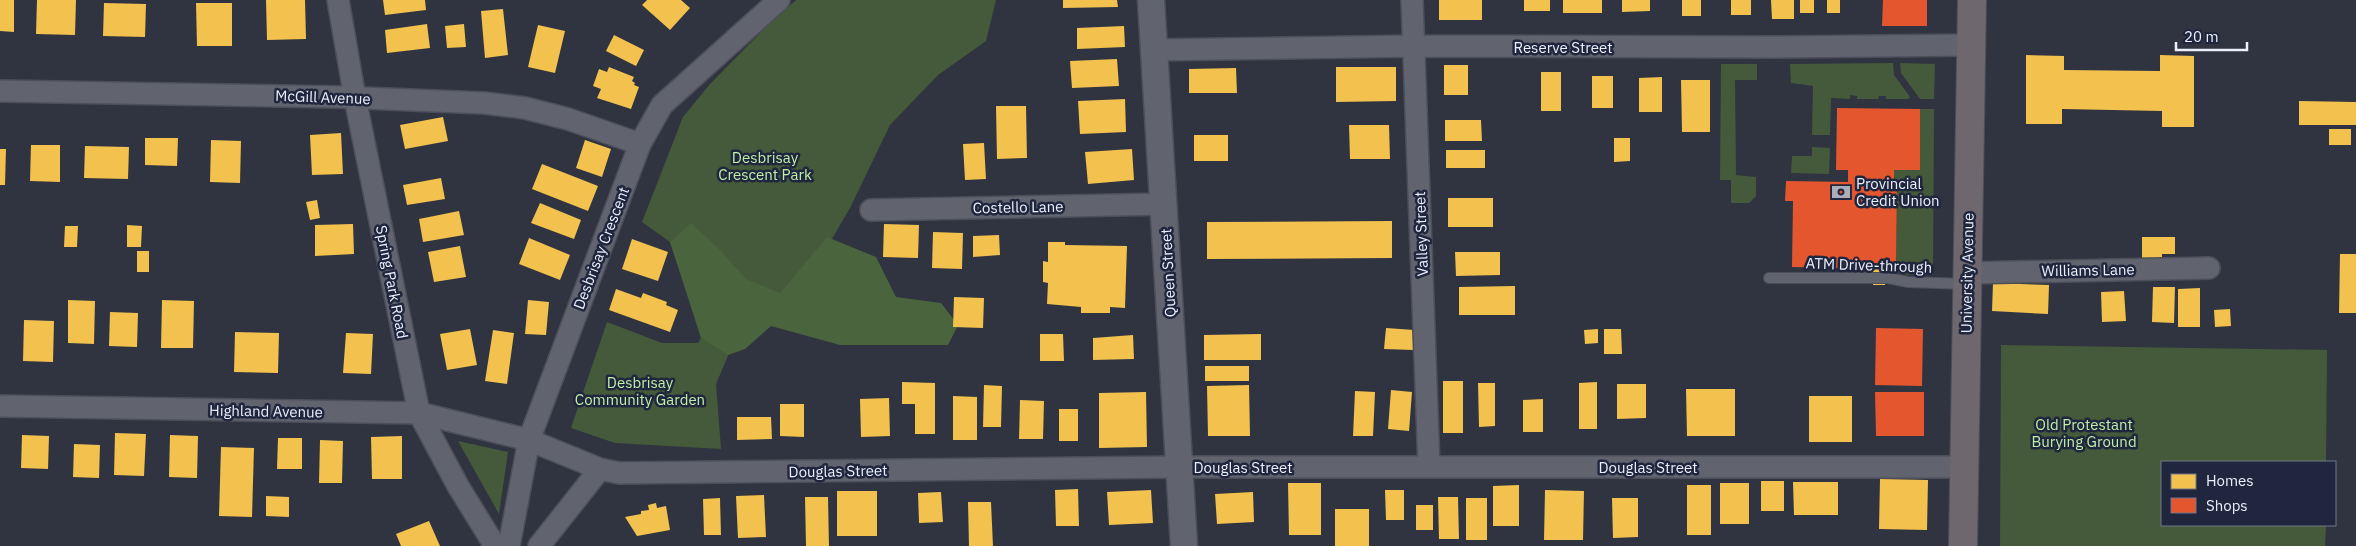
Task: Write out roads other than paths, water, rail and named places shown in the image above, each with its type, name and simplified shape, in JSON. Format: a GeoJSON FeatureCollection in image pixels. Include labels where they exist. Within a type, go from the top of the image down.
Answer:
{"type":"FeatureCollection","features":[{"type":"Feature","properties":{"kind":"main road","name":"University Avenue"},"geometry":{"type":"LineString","coordinates":[[1963,546],[1972,0]]}},
{"type":"Feature","properties":{"kind":"street","name":"Spring Park Road"},"geometry":{"type":"LineString","coordinates":[[338,0],[355,98],[419,413],[458,486],[495,546]]}},
{"type":"Feature","properties":{"kind":"street","name":"Desbrisay Crescent"},"geometry":{"type":"LineString","coordinates":[[508,546],[529,440],[640,144],[662,106],[779,0]]}},
{"type":"Feature","properties":{"kind":"street","name":"Queen Street"},"geometry":{"type":"LineString","coordinates":[[1151,0],[1184,546]]}},
{"type":"Feature","properties":{"kind":"street","name":"Valley Street"},"geometry":{"type":"LineString","coordinates":[[1412,0],[1429,468]]}},
{"type":"Feature","properties":{"kind":"street","name":"Reserve Street"},"geometry":{"type":"LineString","coordinates":[[1154,50],[1414,46],[1775,47],[1972,45]]}},
{"type":"Feature","properties":{"kind":"street","name":"McGill Avenue"},"geometry":{"type":"LineString","coordinates":[[0,90],[355,98],[484,103],[512,106],[568,119],[640,144]]}},
{"type":"Feature","properties":{"kind":"street","name":"Costello Lane"},"geometry":{"type":"LineString","coordinates":[[871,210],[1164,204]]}},
{"type":"Feature","properties":{"kind":"street","name":"Williams Lane"},"geometry":{"type":"LineString","coordinates":[[1967,278],[2209,268]]}},
{"type":"Feature","properties":{"kind":"street","name":"Highland Avenue"},"geometry":{"type":"LineString","coordinates":[[0,406],[419,413],[529,440]]}},
{"type":"Feature","properties":{"kind":"street","name":"Douglas Street"},"geometry":{"type":"LineString","coordinates":[[529,440],[600,469],[619,473],[1178,468],[1964,467]]}},
{"type":"Feature","properties":{"kind":"street"},"geometry":{"type":"LineString","coordinates":[[539,546],[600,469]]}},
{"type":"Feature","properties":{"kind":"lane","name":"ATM Drive-through"},"geometry":{"type":"LineString","coordinates":[[1769,278],[1888,278],[1908,282],[1967,278]]}},
{"type":"Feature","properties":{"kind":"place","name":"Provincial Credit Union"},"geometry":{"type":"Point","coordinates":[1841,192]}},
{"type":"Feature","properties":{"kind":"park label","name":"Desbrisay Crescent Park"},"geometry":{"type":"Point","coordinates":[765,166]}},
{"type":"Feature","properties":{"kind":"park label","name":"Desbrisay Community Garden"},"geometry":{"type":"Point","coordinates":[640,390]}},
{"type":"Feature","properties":{"kind":"park label","name":"Old Protestant Burying Ground"},"geometry":{"type":"Point","coordinates":[2084,432]}}]}
